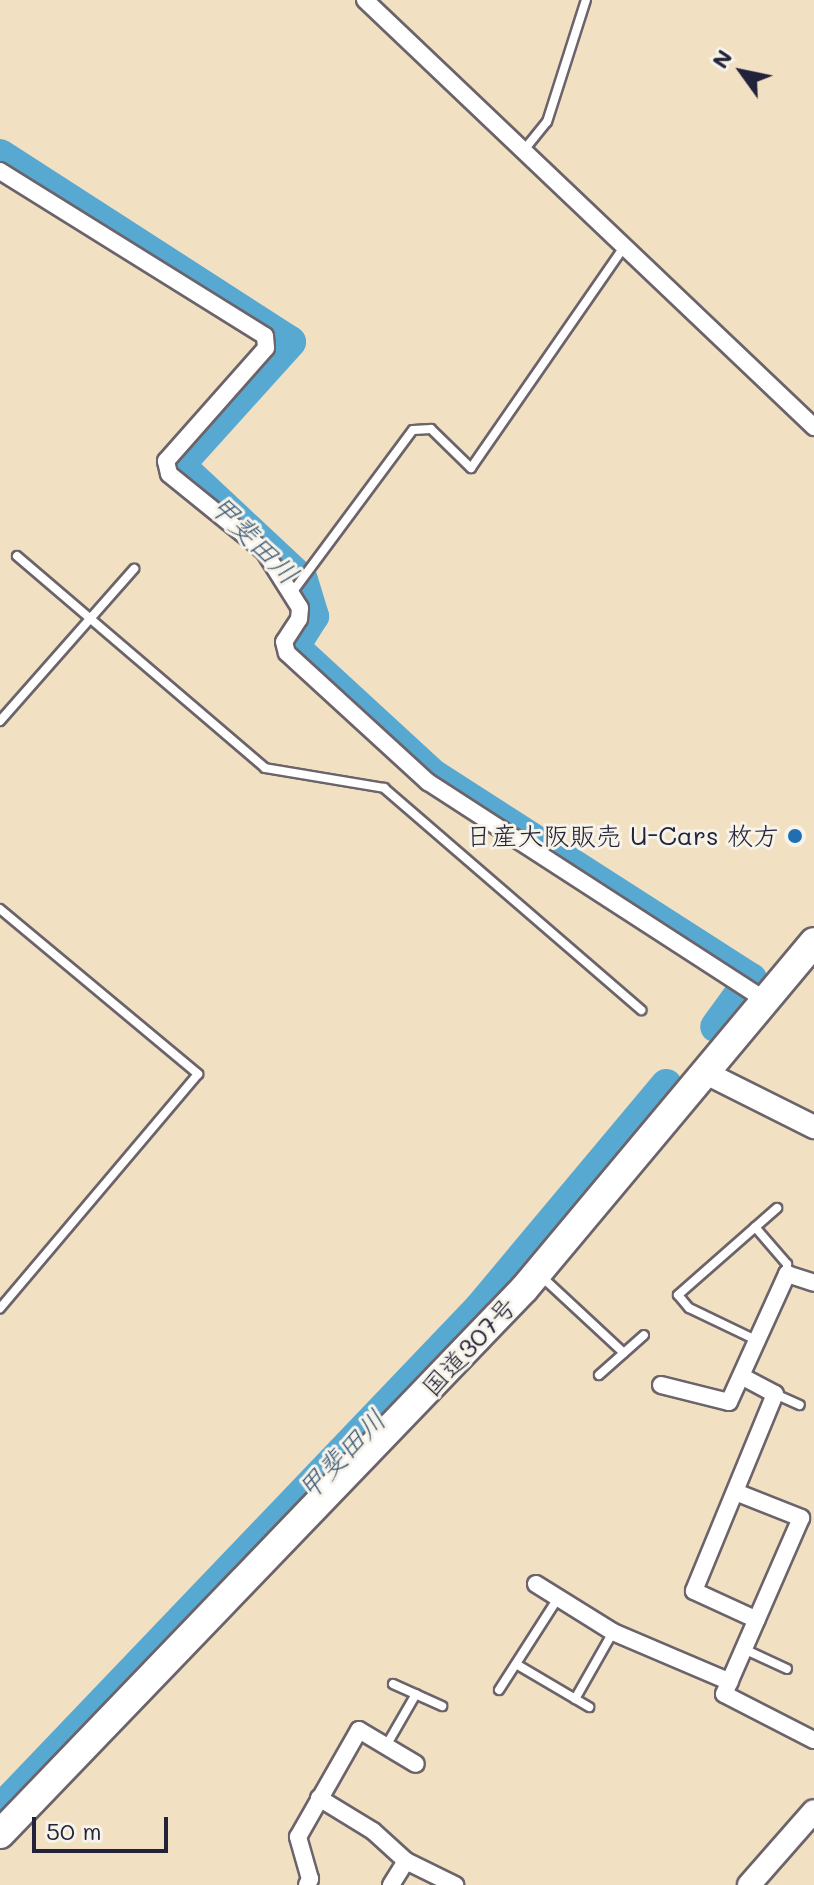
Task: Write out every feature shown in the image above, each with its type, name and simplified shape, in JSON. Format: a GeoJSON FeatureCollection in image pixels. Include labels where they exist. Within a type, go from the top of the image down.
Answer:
{"type":"FeatureCollection","features":[{"type":"Feature","properties":{"kind":"highway","name":"国道307号"},"geometry":{"type":"LineString","coordinates":[[0,1834],[538,1272],[706,1073],[752,992],[814,942]]}},
{"type":"Feature","properties":{"kind":"street"},"geometry":{"type":"LineString","coordinates":[[365,0],[814,427]]}},
{"type":"Feature","properties":{"kind":"street"},"geometry":{"type":"LineString","coordinates":[[0,171],[265,336],[266,348],[166,461],[169,474],[264,551],[294,591],[299,619],[284,642],[287,653],[428,782],[752,992]]}},
{"type":"Feature","properties":{"kind":"street"},"geometry":{"type":"LineString","coordinates":[[706,1073],[814,1127]]}},
{"type":"Feature","properties":{"kind":"street"},"geometry":{"type":"LineString","coordinates":[[661,1385],[729,1402],[743,1377],[787,1274],[814,1283]]}},
{"type":"Feature","properties":{"kind":"street"},"geometry":{"type":"LineString","coordinates":[[743,1377],[775,1394],[738,1493],[694,1591],[757,1620]]}},
{"type":"Feature","properties":{"kind":"street"},"geometry":{"type":"LineString","coordinates":[[738,1493],[801,1518],[746,1650],[724,1694],[814,1740]]}},
{"type":"Feature","properties":{"kind":"street"},"geometry":{"type":"LineString","coordinates":[[536,1584],[613,1632],[730,1682]]}},
{"type":"Feature","properties":{"kind":"street"},"geometry":{"type":"LineString","coordinates":[[307,1885],[310,1879],[298,1837],[359,1730],[416,1764]]}},
{"type":"Feature","properties":{"kind":"street"},"geometry":{"type":"LineString","coordinates":[[319,1798],[373,1831],[406,1861],[455,1885]]}},
{"type":"Feature","properties":{"kind":"street"},"geometry":{"type":"LineString","coordinates":[[749,1885],[814,1811]]}},
{"type":"Feature","properties":{"kind":"street"},"geometry":{"type":"LineString","coordinates":[[391,1885],[406,1861]]}},
{"type":"Feature","properties":{"kind":"lane"},"geometry":{"type":"LineString","coordinates":[[524,150],[547,122],[586,0]]}},
{"type":"Feature","properties":{"kind":"lane"},"geometry":{"type":"LineString","coordinates":[[294,591],[413,430],[431,429],[471,468],[625,246]]}},
{"type":"Feature","properties":{"kind":"lane"},"geometry":{"type":"LineString","coordinates":[[17,556],[265,768],[384,788],[641,1010]]}},
{"type":"Feature","properties":{"kind":"lane"},"geometry":{"type":"LineString","coordinates":[[0,721],[134,569]]}},
{"type":"Feature","properties":{"kind":"lane"},"geometry":{"type":"LineString","coordinates":[[0,909],[198,1074],[0,1308]]}},
{"type":"Feature","properties":{"kind":"lane"},"geometry":{"type":"LineString","coordinates":[[758,1342],[689,1308],[678,1295],[777,1208]]}},
{"type":"Feature","properties":{"kind":"lane"},"geometry":{"type":"LineString","coordinates":[[755,1227],[787,1264],[787,1274]]}},
{"type":"Feature","properties":{"kind":"lane"},"geometry":{"type":"LineString","coordinates":[[538,1272],[624,1353]]}},
{"type":"Feature","properties":{"kind":"lane"},"geometry":{"type":"LineString","coordinates":[[599,1375],[644,1335]]}},
{"type":"Feature","properties":{"kind":"lane"},"geometry":{"type":"LineString","coordinates":[[775,1394],[800,1405]]}},
{"type":"Feature","properties":{"kind":"lane"},"geometry":{"type":"LineString","coordinates":[[499,1690],[558,1598]]}},
{"type":"Feature","properties":{"kind":"lane"},"geometry":{"type":"LineString","coordinates":[[575,1699],[613,1632]]}},
{"type":"Feature","properties":{"kind":"lane"},"geometry":{"type":"LineString","coordinates":[[746,1650],[787,1669]]}},
{"type":"Feature","properties":{"kind":"lane"},"geometry":{"type":"LineString","coordinates":[[516,1664],[589,1707]]}},
{"type":"Feature","properties":{"kind":"lane"},"geometry":{"type":"LineString","coordinates":[[393,1684],[442,1706]]}},
{"type":"Feature","properties":{"kind":"lane"},"geometry":{"type":"LineString","coordinates":[[386,1746],[416,1694]]}},
{"type":"Feature","properties":{"kind":"waterway","name":"甲斐田川"},"geometry":{"type":"LineString","coordinates":[[0,155],[290,342],[179,465],[302,580],[313,616],[296,643],[297,650],[433,775],[751,979],[716,1027]]}},
{"type":"Feature","properties":{"kind":"waterway","name":"甲斐田川"},"geometry":{"type":"LineString","coordinates":[[0,1810],[479,1309],[666,1085]]}},
{"type":"Feature","properties":{"kind":"place","name":"日産大阪販売 U-Cars 枚方"},"geometry":{"type":"Point","coordinates":[795,836]}}]}
